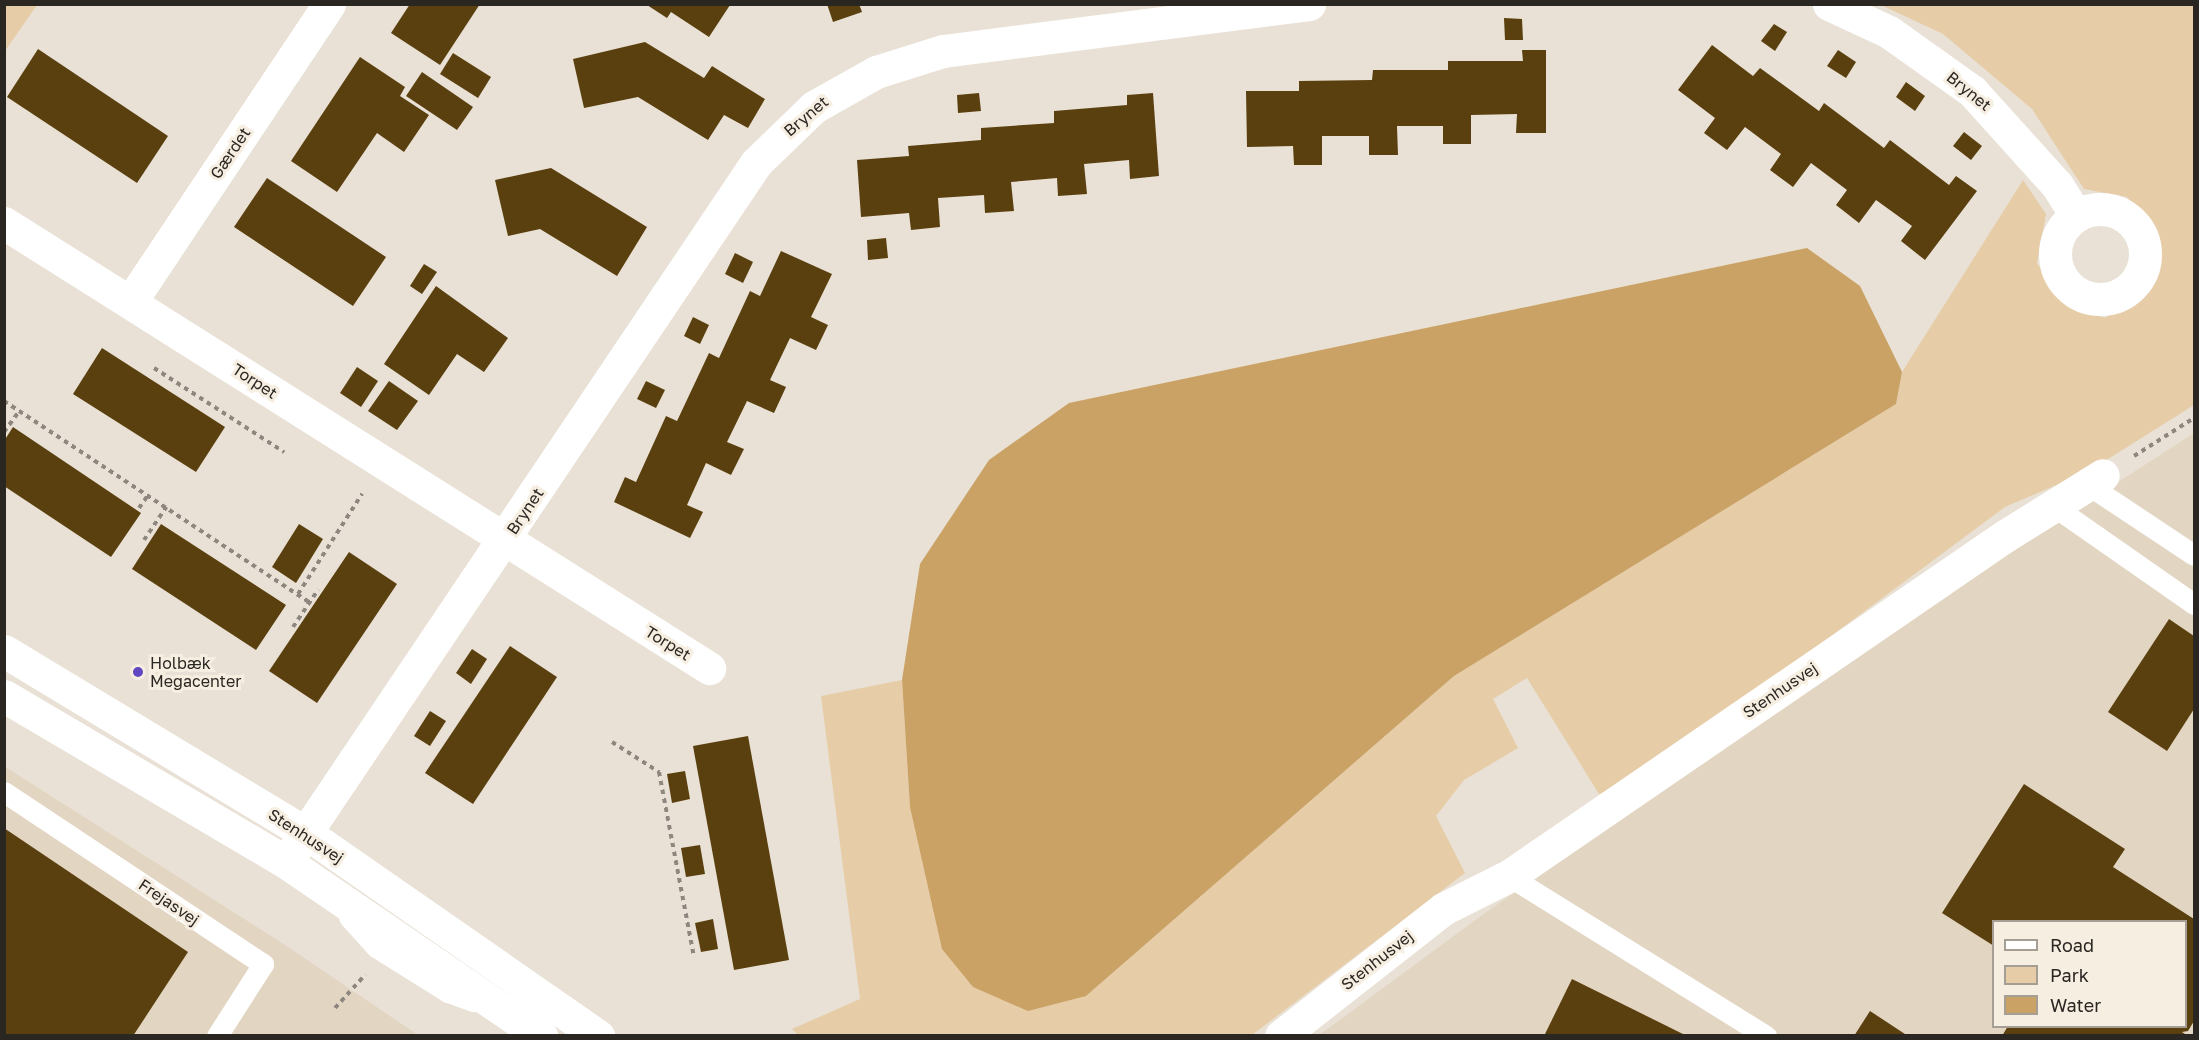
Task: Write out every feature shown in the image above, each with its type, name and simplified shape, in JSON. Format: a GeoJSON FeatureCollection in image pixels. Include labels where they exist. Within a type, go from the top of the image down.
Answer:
{"type":"FeatureCollection","features":[{"type":"Feature","properties":{"kind":"street","name":"Gærdet"},"geometry":{"type":"LineString","coordinates":[[131,301],[329,4]]}},
{"type":"Feature","properties":{"kind":"street","name":"Brynet"},"geometry":{"type":"LineString","coordinates":[[505,541],[756,163],[814,107],[876,72],[943,51],[1170,13],[1309,4]]}},
{"type":"Feature","properties":{"kind":"street","name":"Brynet"},"geometry":{"type":"LineString","coordinates":[[1829,4],[1888,32],[1972,91],[2050,177],[2076,216]]}},
{"type":"Feature","properties":{"kind":"street","name":"Torpet"},"geometry":{"type":"LineString","coordinates":[[4,223],[131,301],[382,463],[709,668]]}},
{"type":"Feature","properties":{"kind":"street","name":"Stenhusvej"},"geometry":{"type":"LineString","coordinates":[[1281,1035],[1443,909],[1509,876],[2052,505],[2095,480]]}},
{"type":"Feature","properties":{"kind":"street"},"geometry":{"type":"LineString","coordinates":[[286,862],[505,541]]}},
{"type":"Feature","properties":{"kind":"street","name":"Stenhusvej"},"geometry":{"type":"LineString","coordinates":[[15,658],[306,833],[598,1035]]}},
{"type":"Feature","properties":{"kind":"street","name":"Stenhusvej"},"geometry":{"type":"LineString","coordinates":[[4,696],[286,862],[541,1035]]}},
{"type":"Feature","properties":{"kind":"lane"},"geometry":{"type":"LineString","coordinates":[[2095,480],[2194,555]]}},
{"type":"Feature","properties":{"kind":"lane"},"geometry":{"type":"LineString","coordinates":[[2052,505],[2194,604]]}},
{"type":"Feature","properties":{"kind":"lane","name":"Frejasvej"},"geometry":{"type":"LineString","coordinates":[[4,792],[263,964],[217,1035]]}},
{"type":"Feature","properties":{"kind":"lane"},"geometry":{"type":"LineString","coordinates":[[1509,876],[1766,1035]]}},
{"type":"Feature","properties":{"kind":"path"},"geometry":{"type":"LineString","coordinates":[[154,368],[284,452]]}},
{"type":"Feature","properties":{"kind":"path"},"geometry":{"type":"LineString","coordinates":[[4,401],[310,603]]}},
{"type":"Feature","properties":{"kind":"path"},"geometry":{"type":"LineString","coordinates":[[4,432],[19,411]]}},
{"type":"Feature","properties":{"kind":"path"},"geometry":{"type":"LineString","coordinates":[[2095,480],[2194,418]]}},
{"type":"Feature","properties":{"kind":"path"},"geometry":{"type":"LineString","coordinates":[[298,594],[382,463]]}},
{"type":"Feature","properties":{"kind":"path"},"geometry":{"type":"LineString","coordinates":[[140,508],[148,495]]}},
{"type":"Feature","properties":{"kind":"path"},"geometry":{"type":"LineString","coordinates":[[144,540],[166,507]]}},
{"type":"Feature","properties":{"kind":"path"},"geometry":{"type":"LineString","coordinates":[[294,627],[318,590]]}},
{"type":"Feature","properties":{"kind":"path"},"geometry":{"type":"LineString","coordinates":[[612,742],[659,772],[694,957]]}},
{"type":"Feature","properties":{"kind":"shaded area"},"geometry":{"type":"Polygon","coordinates":[[[2194,433],[2194,1035],[1318,1036],[1485,913],[2021,545],[2194,433]]]}},
{"type":"Feature","properties":{"kind":"shaded area"},"geometry":{"type":"Polygon","coordinates":[[[4,766],[282,943],[418,1035],[5,1035],[4,766]]]}},
{"type":"Feature","properties":{"kind":"green space"},"geometry":{"type":"Polygon","coordinates":[[[4,5],[37,5],[5,51],[4,5]]]}},
{"type":"Feature","properties":{"kind":"green space"},"geometry":{"type":"Polygon","coordinates":[[[1881,5],[2194,5],[2194,405],[2089,471],[2005,507],[1637,780],[1599,794],[1527,678],[1493,699],[1518,748],[1464,780],[1436,816],[1465,873],[1252,1035],[799,1036],[792,1029],[860,999],[821,696],[902,680],[910,807],[1086,996],[1454,676],[1896,404],[1902,372],[2023,180],[2046,214],[2037,263],[2065,305],[2105,318],[2149,291],[2160,256],[2152,224],[2127,197],[2084,189],[2032,109],[1943,34],[1881,5]]]}},
{"type":"Feature","properties":{"kind":"water"},"geometry":{"type":"Polygon","coordinates":[[[1807,248],[1860,286],[1902,372],[1896,404],[1454,676],[1086,996],[1028,1011],[973,987],[942,949],[910,807],[902,680],[920,564],[989,460],[1069,403],[1807,248]]]}},
{"type":"Feature","properties":{"kind":"building"},"geometry":{"type":"Polygon","coordinates":[[[410,4],[480,4],[440,65],[391,33],[410,4]]]}},
{"type":"Feature","properties":{"kind":"building"},"geometry":{"type":"Polygon","coordinates":[[[827,4],[859,4],[862,12],[833,22],[827,4]]]}},
{"type":"Feature","properties":{"kind":"building"},"geometry":{"type":"Polygon","coordinates":[[[647,5],[730,5],[709,37],[671,12],[667,18],[647,5]]]}},
{"type":"Feature","properties":{"kind":"building"},"geometry":{"type":"Polygon","coordinates":[[[1504,18],[1522,19],[1523,40],[1505,40],[1504,18]]]}},
{"type":"Feature","properties":{"kind":"building"},"geometry":{"type":"Polygon","coordinates":[[[1774,24],[1787,32],[1775,51],[1761,41],[1774,24]]]}},
{"type":"Feature","properties":{"kind":"building"},"geometry":{"type":"Polygon","coordinates":[[[645,42],[704,78],[712,66],[765,99],[748,128],[724,115],[708,140],[638,97],[584,108],[573,59],[645,42]]]}},
{"type":"Feature","properties":{"kind":"building"},"geometry":{"type":"Polygon","coordinates":[[[1712,45],[1753,76],[1760,68],[1819,111],[1824,103],[1884,148],[1890,140],[1949,185],[1956,176],[1977,191],[1925,260],[1901,241],[1912,226],[1876,200],[1859,223],[1836,205],[1847,190],[1811,163],[1793,187],[1770,170],[1781,154],[1745,127],[1727,150],[1704,133],[1715,118],[1678,90],[1712,45]]]}},
{"type":"Feature","properties":{"kind":"building"},"geometry":{"type":"Polygon","coordinates":[[[38,49],[168,136],[137,183],[7,97],[38,49]]]}},
{"type":"Feature","properties":{"kind":"building"},"geometry":{"type":"Polygon","coordinates":[[[1522,50],[1546,50],[1546,133],[1516,133],[1517,114],[1471,115],[1471,144],[1443,144],[1443,126],[1397,126],[1398,155],[1369,155],[1369,136],[1322,136],[1322,165],[1294,165],[1293,146],[1247,147],[1246,91],[1299,91],[1299,81],[1372,80],[1373,70],[1448,70],[1448,61],[1523,61],[1522,50]]]}},
{"type":"Feature","properties":{"kind":"building"},"geometry":{"type":"Polygon","coordinates":[[[1838,50],[1856,62],[1846,78],[1827,66],[1838,50]]]}},
{"type":"Feature","properties":{"kind":"building"},"geometry":{"type":"Polygon","coordinates":[[[453,53],[491,77],[478,98],[440,74],[453,53]]]}},
{"type":"Feature","properties":{"kind":"building"},"geometry":{"type":"Polygon","coordinates":[[[360,57],[405,87],[400,96],[429,115],[404,152],[377,133],[337,192],[291,161],[360,57]]]}},
{"type":"Feature","properties":{"kind":"building"},"geometry":{"type":"Polygon","coordinates":[[[422,72],[473,107],[457,130],[406,96],[422,72]]]}},
{"type":"Feature","properties":{"kind":"building"},"geometry":{"type":"Polygon","coordinates":[[[1906,82],[1925,96],[1915,111],[1896,97],[1906,82]]]}},
{"type":"Feature","properties":{"kind":"building"},"geometry":{"type":"Polygon","coordinates":[[[979,93],[981,111],[958,113],[957,95],[979,93]]]}},
{"type":"Feature","properties":{"kind":"building"},"geometry":{"type":"Polygon","coordinates":[[[1153,93],[1159,176],[1130,179],[1129,160],[1084,164],[1087,194],[1058,196],[1057,178],[1011,182],[1014,211],[985,213],[984,195],[938,198],[940,227],[911,230],[909,213],[861,217],[857,160],[909,156],[908,146],[981,140],[981,128],[1054,123],[1054,111],[1127,105],[1127,95],[1153,93]]]}},
{"type":"Feature","properties":{"kind":"building"},"geometry":{"type":"Polygon","coordinates":[[[1964,132],[1982,146],[1971,160],[1953,146],[1964,132]]]}},
{"type":"Feature","properties":{"kind":"building"},"geometry":{"type":"Polygon","coordinates":[[[551,168],[647,227],[617,276],[540,229],[508,236],[495,180],[551,168]]]}},
{"type":"Feature","properties":{"kind":"building"},"geometry":{"type":"Polygon","coordinates":[[[267,178],[386,257],[353,306],[234,227],[267,178]]]}},
{"type":"Feature","properties":{"kind":"building"},"geometry":{"type":"Polygon","coordinates":[[[886,238],[888,258],[868,260],[867,240],[886,238]]]}},
{"type":"Feature","properties":{"kind":"building"},"geometry":{"type":"Polygon","coordinates":[[[781,251],[832,274],[811,317],[828,325],[816,350],[790,338],[770,380],[786,387],[774,413],[747,401],[727,442],[744,449],[731,475],[706,463],[687,505],[703,512],[690,538],[614,502],[625,477],[636,482],[666,416],[677,421],[709,353],[719,358],[750,291],[760,296],[781,251]]]}},
{"type":"Feature","properties":{"kind":"building"},"geometry":{"type":"Polygon","coordinates":[[[735,253],[753,262],[743,283],[725,274],[735,253]]]}},
{"type":"Feature","properties":{"kind":"building"},"geometry":{"type":"Polygon","coordinates":[[[424,264],[437,272],[422,294],[410,286],[424,264]]]}},
{"type":"Feature","properties":{"kind":"building"},"geometry":{"type":"Polygon","coordinates":[[[436,286],[508,338],[484,372],[457,354],[429,395],[384,364],[436,286]]]}},
{"type":"Feature","properties":{"kind":"building"},"geometry":{"type":"Polygon","coordinates":[[[693,317],[709,325],[700,344],[684,336],[693,317]]]}},
{"type":"Feature","properties":{"kind":"building"},"geometry":{"type":"Polygon","coordinates":[[[102,348],[225,427],[196,472],[73,394],[102,348]]]}},
{"type":"Feature","properties":{"kind":"building"},"geometry":{"type":"Polygon","coordinates":[[[357,367],[378,381],[361,407],[340,393],[357,367]]]}},
{"type":"Feature","properties":{"kind":"building"},"geometry":{"type":"Polygon","coordinates":[[[389,381],[418,401],[397,430],[368,411],[389,381]]]}},
{"type":"Feature","properties":{"kind":"building"},"geometry":{"type":"Polygon","coordinates":[[[646,381],[665,390],[656,408],[637,399],[646,381]]]}},
{"type":"Feature","properties":{"kind":"building"},"geometry":{"type":"Polygon","coordinates":[[[13,427],[141,513],[111,557],[4,486],[4,441],[13,427]]]}},
{"type":"Feature","properties":{"kind":"building"},"geometry":{"type":"Polygon","coordinates":[[[161,524],[286,605],[256,650],[132,569],[161,524]]]}},
{"type":"Feature","properties":{"kind":"building"},"geometry":{"type":"Polygon","coordinates":[[[299,524],[323,539],[296,583],[272,567],[299,524]]]}},
{"type":"Feature","properties":{"kind":"building"},"geometry":{"type":"Polygon","coordinates":[[[349,552],[397,584],[317,703],[269,671],[349,552]]]}},
{"type":"Feature","properties":{"kind":"building"},"geometry":{"type":"Polygon","coordinates":[[[2169,619],[2194,636],[2194,709],[2167,751],[2108,712],[2169,619]]]}},
{"type":"Feature","properties":{"kind":"building"},"geometry":{"type":"Polygon","coordinates":[[[510,646],[557,677],[473,804],[425,773],[510,646]]]}},
{"type":"Feature","properties":{"kind":"building"},"geometry":{"type":"Polygon","coordinates":[[[472,649],[487,659],[471,684],[456,673],[472,649]]]}},
{"type":"Feature","properties":{"kind":"building"},"geometry":{"type":"Polygon","coordinates":[[[430,711],[446,721],[430,746],[414,736],[430,711]]]}},
{"type":"Feature","properties":{"kind":"building"},"geometry":{"type":"Polygon","coordinates":[[[748,736],[789,960],[734,970],[693,746],[748,736]]]}},
{"type":"Feature","properties":{"kind":"building"},"geometry":{"type":"Polygon","coordinates":[[[685,771],[690,799],[672,803],[667,774],[685,771]]]}},
{"type":"Feature","properties":{"kind":"building"},"geometry":{"type":"Polygon","coordinates":[[[2024,784],[2125,849],[2113,867],[2194,919],[2194,1021],[2188,1031],[2182,1032],[2188,1036],[2002,1036],[2007,1028],[2187,1028],[2187,920],[1992,920],[1992,945],[1942,913],[2024,784]]]}},
{"type":"Feature","properties":{"kind":"building"},"geometry":{"type":"Polygon","coordinates":[[[4,828],[188,952],[133,1036],[4,1036],[4,828]]]}},
{"type":"Feature","properties":{"kind":"building"},"geometry":{"type":"Polygon","coordinates":[[[700,845],[705,874],[686,877],[681,848],[700,845]]]}},
{"type":"Feature","properties":{"kind":"building"},"geometry":{"type":"Polygon","coordinates":[[[713,919],[718,949],[701,952],[695,923],[713,919]]]}},
{"type":"Feature","properties":{"kind":"building"},"geometry":{"type":"Polygon","coordinates":[[[1572,979],[1687,1036],[1544,1036],[1572,979]]]}},
{"type":"Feature","properties":{"kind":"building"},"geometry":{"type":"Polygon","coordinates":[[[1870,1011],[1908,1036],[1854,1036],[1870,1011]]]}},
{"type":"Feature","properties":{"kind":"place","name":"Holbæk Megacenter"},"geometry":{"type":"Point","coordinates":[138,672]}}]}
